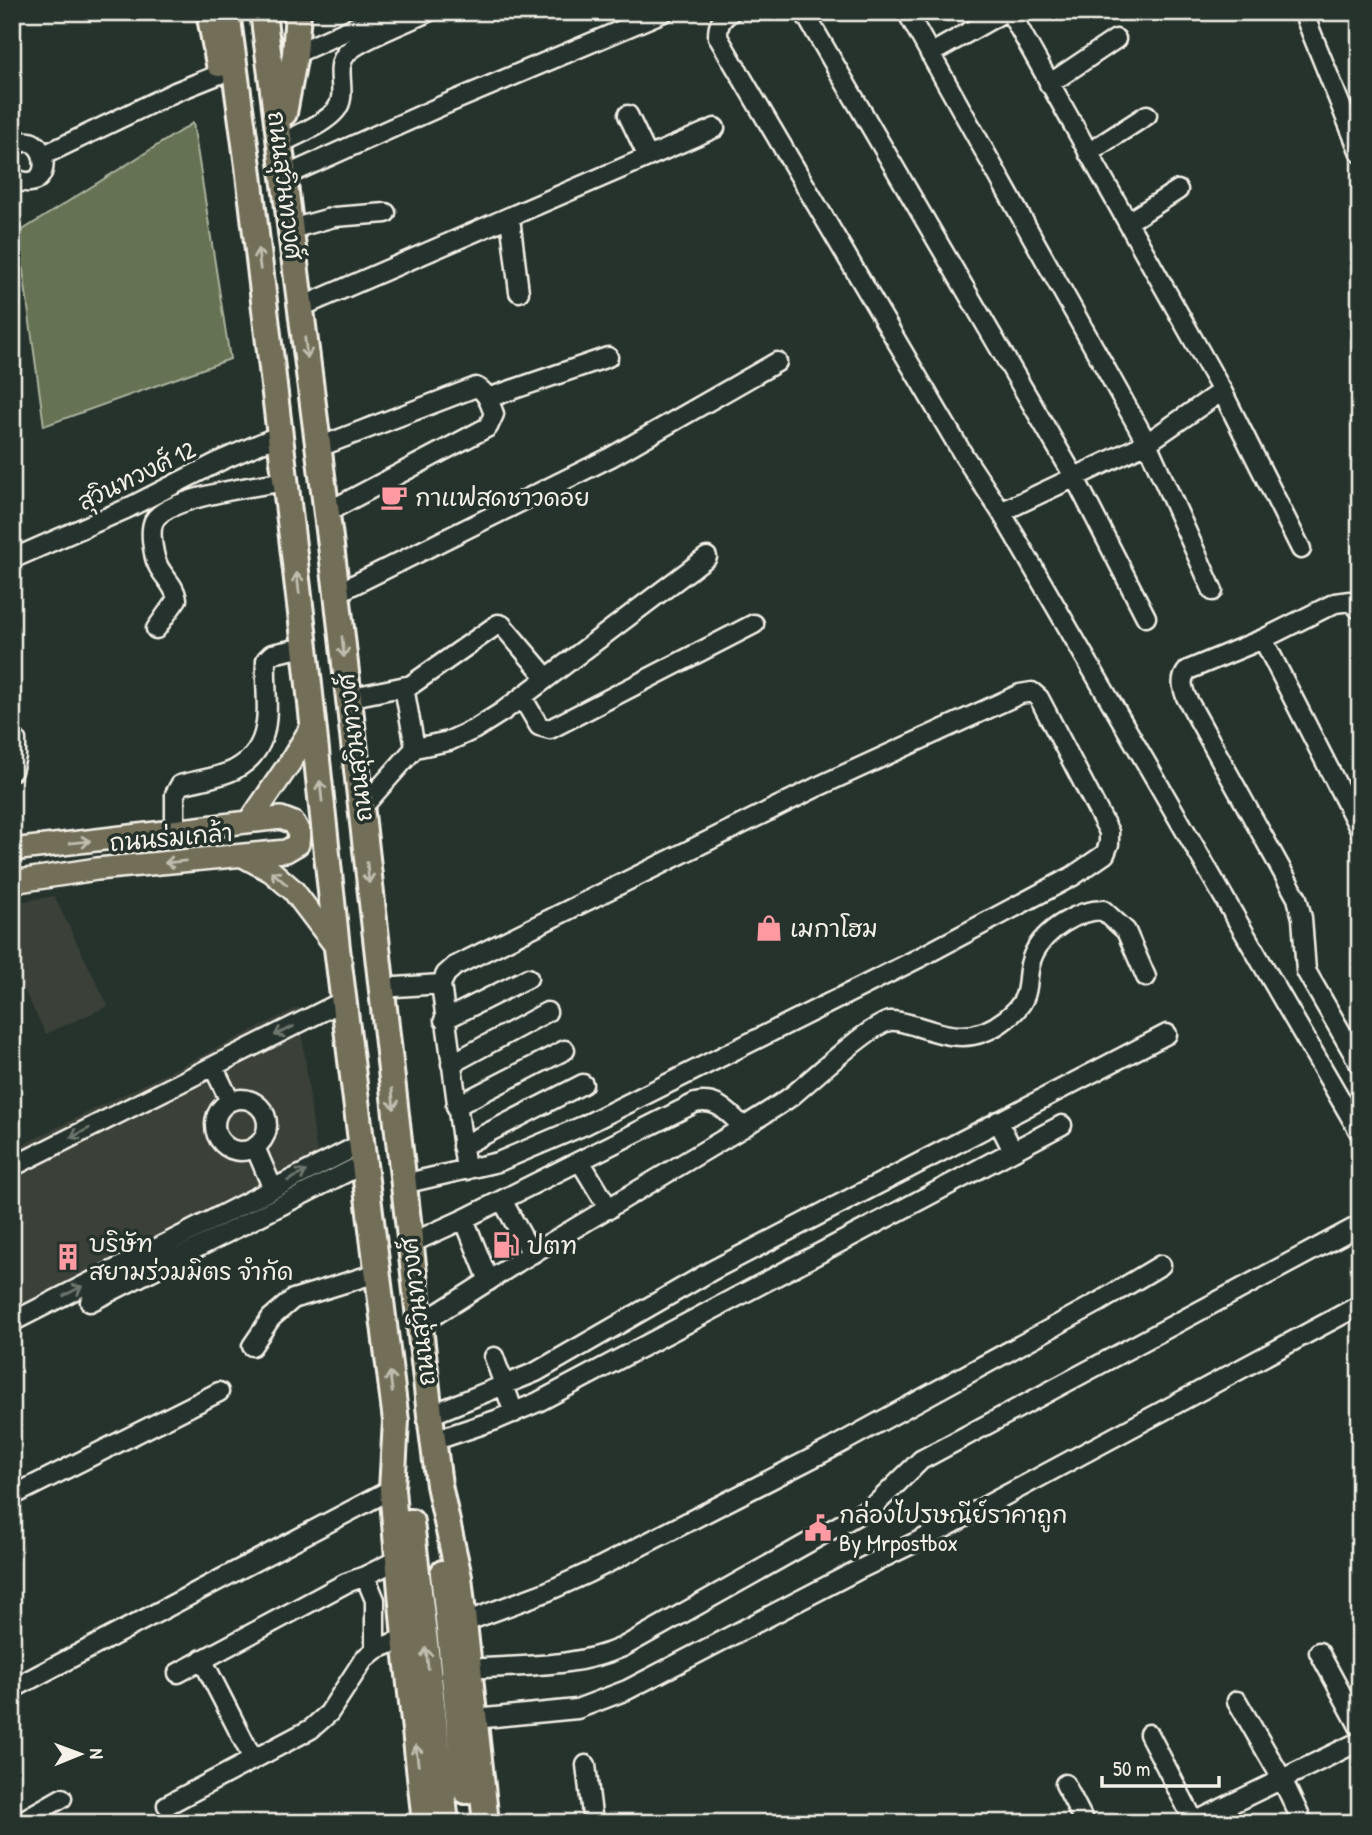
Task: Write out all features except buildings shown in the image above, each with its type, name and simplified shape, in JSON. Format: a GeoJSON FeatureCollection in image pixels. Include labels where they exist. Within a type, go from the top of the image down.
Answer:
{"type":"FeatureCollection","features":[{"type":"Feature","properties":{"kind":"highway"},"geometry":{"type":"LineString","coordinates":[[209,12],[220,74],[248,166]]}},
{"type":"Feature","properties":{"kind":"highway","name":"ถนนสุวินทวงศ์"},"geometry":{"type":"LineString","coordinates":[[228,12],[314,723],[337,948],[396,1421],[445,1619],[470,1668],[486,1823]]}},
{"type":"Feature","properties":{"kind":"highway","name":"ถนนสุวินทวงศ์"},"geometry":{"type":"LineString","coordinates":[[263,12],[362,808],[402,1184],[439,1485],[445,1619],[469,1823]]}},
{"type":"Feature","properties":{"kind":"highway"},"geometry":{"type":"LineString","coordinates":[[280,139],[295,54],[298,12]]}},
{"type":"Feature","properties":{"kind":"highway","name":"ถนนสุวินทวงศ์"},"geometry":{"type":"LineString","coordinates":[[396,1421],[393,1489],[405,1638],[425,1823]]}},
{"type":"Feature","properties":{"kind":"highway","name":"ถนนสุวินทวงศ์"},"geometry":{"type":"LineString","coordinates":[[445,1619],[446,1823]]}},
{"type":"Feature","properties":{"kind":"main road","name":"ถนนร่มเกล้า"},"geometry":{"type":"LineString","coordinates":[[12,850],[250,821],[314,723]]}},
{"type":"Feature","properties":{"kind":"main road"},"geometry":{"type":"LineString","coordinates":[[243,856],[291,849],[298,844],[299,839],[298,827],[289,820],[250,821]]}},
{"type":"Feature","properties":{"kind":"main road","name":"ถนนร่มเกล้า"},"geometry":{"type":"LineString","coordinates":[[12,882],[97,869],[243,856],[271,871],[293,890],[337,948]]}},
{"type":"Feature","properties":{"kind":"street"},"geometry":{"type":"LineString","coordinates":[[295,54],[388,12]]}},
{"type":"Feature","properties":{"kind":"street"},"geometry":{"type":"LineString","coordinates":[[280,139],[329,117],[337,109],[342,98],[341,61],[351,49],[428,12]]}},
{"type":"Feature","properties":{"kind":"street"},"geometry":{"type":"LineString","coordinates":[[285,176],[439,107],[664,12]]}},
{"type":"Feature","properties":{"kind":"street"},"geometry":{"type":"LineString","coordinates":[[731,12],[718,24],[719,37],[964,456],[1001,512],[1360,1133]]}},
{"type":"Feature","properties":{"kind":"street"},"geometry":{"type":"LineString","coordinates":[[804,12],[1075,478],[1146,618]]}},
{"type":"Feature","properties":{"kind":"street"},"geometry":{"type":"LineString","coordinates":[[907,12],[1147,443],[1213,591]]}},
{"type":"Feature","properties":{"kind":"street"},"geometry":{"type":"LineString","coordinates":[[930,54],[1004,12]]}},
{"type":"Feature","properties":{"kind":"street"},"geometry":{"type":"LineString","coordinates":[[1010,12],[1222,391],[1301,549]]}},
{"type":"Feature","properties":{"kind":"street"},"geometry":{"type":"LineString","coordinates":[[1303,12],[1360,153]]}},
{"type":"Feature","properties":{"kind":"street"},"geometry":{"type":"LineString","coordinates":[[1049,84],[1116,39]]}},
{"type":"Feature","properties":{"kind":"street"},"geometry":{"type":"LineString","coordinates":[[44,155],[175,92],[220,74]]}},
{"type":"Feature","properties":{"kind":"street"},"geometry":{"type":"LineString","coordinates":[[628,115],[649,158]]}},
{"type":"Feature","properties":{"kind":"street"},"geometry":{"type":"LineString","coordinates":[[1088,153],[1147,115]]}},
{"type":"Feature","properties":{"kind":"street"},"geometry":{"type":"LineString","coordinates":[[301,307],[715,128]]}},
{"type":"Feature","properties":{"kind":"street"},"geometry":{"type":"LineString","coordinates":[[12,148],[24,143],[33,144],[44,155],[45,166],[41,175],[32,181],[22,182],[12,177]]}},
{"type":"Feature","properties":{"kind":"street"},"geometry":{"type":"LineString","coordinates":[[1128,222],[1178,190]]}},
{"type":"Feature","properties":{"kind":"street"},"geometry":{"type":"LineString","coordinates":[[291,229],[334,217],[386,213]]}},
{"type":"Feature","properties":{"kind":"street"},"geometry":{"type":"LineString","coordinates":[[509,218],[519,292]]}},
{"type":"Feature","properties":{"kind":"street"},"geometry":{"type":"LineString","coordinates":[[488,398],[608,357]]}},
{"type":"Feature","properties":{"kind":"street"},"geometry":{"type":"LineString","coordinates":[[337,593],[611,457],[777,362]]}},
{"type":"Feature","properties":{"kind":"street"},"geometry":{"type":"LineString","coordinates":[[319,447],[467,389],[481,388],[494,414],[488,427],[327,512]]}},
{"type":"Feature","properties":{"kind":"street"},"geometry":{"type":"LineString","coordinates":[[1001,512],[1147,443],[1222,391]]}},
{"type":"Feature","properties":{"kind":"street","name":"สุวินทวงศ์ 12"},"geometry":{"type":"LineString","coordinates":[[12,559],[126,509],[222,460],[280,435]]}},
{"type":"Feature","properties":{"kind":"street"},"geometry":{"type":"LineString","coordinates":[[156,629],[177,599],[176,591],[156,566],[152,532],[154,520],[165,510],[191,500],[285,481]]}},
{"type":"Feature","properties":{"kind":"street"},"geometry":{"type":"LineString","coordinates":[[362,808],[415,748],[449,741],[462,735],[522,697],[707,558]]}},
{"type":"Feature","properties":{"kind":"street"},"geometry":{"type":"LineString","coordinates":[[1360,610],[1350,601],[1335,603],[1263,639],[1188,670],[1183,676],[1182,685],[1186,697],[1297,898],[1302,918],[1306,971],[1360,1065]]}},
{"type":"Feature","properties":{"kind":"street"},"geometry":{"type":"LineString","coordinates":[[348,698],[411,685],[498,624],[502,625],[547,678]]}},
{"type":"Feature","properties":{"kind":"street"},"geometry":{"type":"LineString","coordinates":[[522,697],[539,726],[550,729],[754,624]]}},
{"type":"Feature","properties":{"kind":"street"},"geometry":{"type":"LineString","coordinates":[[1263,639],[1360,830]]}},
{"type":"Feature","properties":{"kind":"street"},"geometry":{"type":"LineString","coordinates":[[175,831],[175,794],[180,785],[234,770],[257,748],[267,725],[267,660],[272,654],[305,647]]}},
{"type":"Feature","properties":{"kind":"street"},"geometry":{"type":"LineString","coordinates":[[404,687],[415,748]]}},
{"type":"Feature","properties":{"kind":"street"},"geometry":{"type":"LineString","coordinates":[[402,1184],[466,1170],[521,1154],[585,1125],[919,958],[1073,876],[1105,854],[1110,844],[1108,832],[1038,698],[1032,692],[1020,694],[817,787],[455,966],[446,974],[441,984],[466,1170]]}},
{"type":"Feature","properties":{"kind":"street"},"geometry":{"type":"LineString","coordinates":[[12,771],[16,740]]}},
{"type":"Feature","properties":{"kind":"street"},"geometry":{"type":"LineString","coordinates":[[419,1325],[531,1254],[744,1127],[790,1097],[873,1029],[890,1021],[951,1037],[968,1037],[1004,1021],[1017,1010],[1028,991],[1033,955],[1043,940],[1068,920],[1093,910],[1103,910],[1126,931],[1146,977]]}},
{"type":"Feature","properties":{"kind":"street"},"geometry":{"type":"LineString","coordinates":[[444,1020],[528,978]]}},
{"type":"Feature","properties":{"kind":"street"},"geometry":{"type":"LineString","coordinates":[[381,988],[441,984]]}},
{"type":"Feature","properties":{"kind":"street"},"geometry":{"type":"LineString","coordinates":[[12,1167],[345,1000]]}},
{"type":"Feature","properties":{"kind":"street"},"geometry":{"type":"LineString","coordinates":[[451,1064],[547,1012]]}},
{"type":"Feature","properties":{"kind":"street"},"geometry":{"type":"LineString","coordinates":[[430,1415],[536,1372],[713,1270],[1167,1034]]}},
{"type":"Feature","properties":{"kind":"street"},"geometry":{"type":"LineString","coordinates":[[456,1106],[565,1050]]}},
{"type":"Feature","properties":{"kind":"street"},"geometry":{"type":"LineString","coordinates":[[213,1066],[230,1101]]}},
{"type":"Feature","properties":{"kind":"street"},"geometry":{"type":"LineString","coordinates":[[462,1146],[583,1084]]}},
{"type":"Feature","properties":{"kind":"street"},"geometry":{"type":"LineString","coordinates":[[245,1099],[253,1102],[264,1113],[267,1129],[261,1142],[255,1147],[239,1151],[231,1149],[218,1138],[215,1130],[217,1113],[230,1101],[245,1099]]}},
{"type":"Feature","properties":{"kind":"street"},"geometry":{"type":"LineString","coordinates":[[409,1244],[695,1103],[716,1103],[744,1127]]}},
{"type":"Feature","properties":{"kind":"street"},"geometry":{"type":"LineString","coordinates":[[998,1121],[1013,1151]]}},
{"type":"Feature","properties":{"kind":"street"},"geometry":{"type":"LineString","coordinates":[[433,1441],[514,1413],[1062,1125]]}},
{"type":"Feature","properties":{"kind":"street"},"geometry":{"type":"LineString","coordinates":[[255,1147],[273,1189]]}},
{"type":"Feature","properties":{"kind":"street"},"geometry":{"type":"LineString","coordinates":[[12,1322],[273,1189],[362,1154]]}},
{"type":"Feature","properties":{"kind":"street"},"geometry":{"type":"LineString","coordinates":[[90,1303],[362,1154]]}},
{"type":"Feature","properties":{"kind":"street"},"geometry":{"type":"LineString","coordinates":[[580,1161],[609,1209]]}},
{"type":"Feature","properties":{"kind":"street"},"geometry":{"type":"LineString","coordinates":[[918,1163],[934,1192]]}},
{"type":"Feature","properties":{"kind":"street"},"geometry":{"type":"LineString","coordinates":[[502,1200],[531,1254]]}},
{"type":"Feature","properties":{"kind":"street"},"geometry":{"type":"LineString","coordinates":[[464,1219],[489,1281]]}},
{"type":"Feature","properties":{"kind":"street"},"geometry":{"type":"LineString","coordinates":[[470,1668],[582,1661],[605,1656],[861,1513],[878,1502],[921,1460],[1360,1225]]}},
{"type":"Feature","properties":{"kind":"street"},"geometry":{"type":"LineString","coordinates":[[765,1243],[779,1273]]}},
{"type":"Feature","properties":{"kind":"street"},"geometry":{"type":"LineString","coordinates":[[445,1619],[546,1592],[588,1573],[747,1492],[1099,1302],[1161,1265]]}},
{"type":"Feature","properties":{"kind":"street"},"geometry":{"type":"LineString","coordinates":[[251,1346],[271,1318],[293,1299],[377,1273]]}},
{"type":"Feature","properties":{"kind":"street"},"geometry":{"type":"LineString","coordinates":[[475,1720],[577,1709],[627,1690],[939,1531],[1360,1305]]}},
{"type":"Feature","properties":{"kind":"street"},"geometry":{"type":"LineString","coordinates":[[494,1357],[514,1413]]}},
{"type":"Feature","properties":{"kind":"street"},"geometry":{"type":"LineString","coordinates":[[12,1496],[219,1392]]}},
{"type":"Feature","properties":{"kind":"street"},"geometry":{"type":"LineString","coordinates":[[12,1689],[393,1489]]}},
{"type":"Feature","properties":{"kind":"street"},"geometry":{"type":"LineString","coordinates":[[178,1673],[346,1583],[399,1559]]}},
{"type":"Feature","properties":{"kind":"street"},"geometry":{"type":"LineString","coordinates":[[365,1576],[374,1600],[375,1650]]}},
{"type":"Feature","properties":{"kind":"street"},"geometry":{"type":"LineString","coordinates":[[167,1805],[311,1729],[329,1713],[364,1659],[375,1650],[405,1638]]}},
{"type":"Feature","properties":{"kind":"street"},"geometry":{"type":"LineString","coordinates":[[1319,1652],[1360,1728]]}},
{"type":"Feature","properties":{"kind":"street"},"geometry":{"type":"LineString","coordinates":[[202,1659],[254,1759]]}},
{"type":"Feature","properties":{"kind":"street"},"geometry":{"type":"LineString","coordinates":[[1237,1701],[1282,1779],[1303,1823]]}},
{"type":"Feature","properties":{"kind":"street"},"geometry":{"type":"LineString","coordinates":[[1149,1734],[1194,1822],[1360,1741]]}},
{"type":"Feature","properties":{"kind":"street"},"geometry":{"type":"LineString","coordinates":[[586,1765],[593,1823]]}},
{"type":"Feature","properties":{"kind":"street"},"geometry":{"type":"LineString","coordinates":[[1065,1784],[1085,1823]]}},
{"type":"Feature","properties":{"kind":"street"},"geometry":{"type":"LineString","coordinates":[[18,1823],[62,1798]]}},
{"type":"Feature","properties":{"kind":"shaded area"},"geometry":{"type":"Polygon","coordinates":[[[54,896],[108,1006],[46,1034],[12,967],[12,903],[54,896]]]}},
{"type":"Feature","properties":{"kind":"shaded area","name":"บริษัท สยามร่วมมิตร จำกัด"},"geometry":{"type":"Polygon","coordinates":[[[299,1007],[315,1142],[325,1176],[12,1333],[12,1150],[299,1007]]]}},
{"type":"Feature","properties":{"kind":"green space"},"geometry":{"type":"Polygon","coordinates":[[[193,123],[230,359],[44,426],[18,233],[193,123]]]}},
{"type":"Feature","properties":{"kind":"place","name":"กาแฟสดชาวดอย"},"geometry":{"type":"Point","coordinates":[394,497]}},
{"type":"Feature","properties":{"kind":"place","name":"เมกาโฮม"},"geometry":{"type":"Point","coordinates":[769,928]}},
{"type":"Feature","properties":{"kind":"place","name":"ปตท"},"geometry":{"type":"Point","coordinates":[506,1245]}},
{"type":"Feature","properties":{"kind":"place","name":"บริษัท สยามร่วมมิตร จำกัด"},"geometry":{"type":"Point","coordinates":[68,1257]}},
{"type":"Feature","properties":{"kind":"place","name":"กล่องไปรษณีย์ราคาถูก By Mrpostbox"},"geometry":{"type":"Point","coordinates":[818,1528]}}]}
